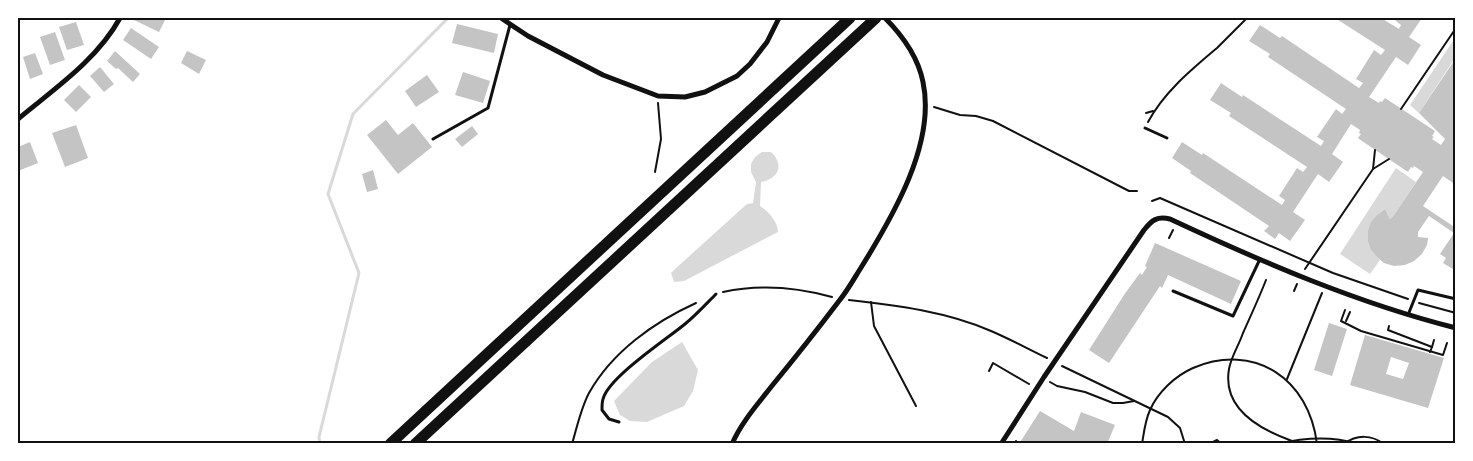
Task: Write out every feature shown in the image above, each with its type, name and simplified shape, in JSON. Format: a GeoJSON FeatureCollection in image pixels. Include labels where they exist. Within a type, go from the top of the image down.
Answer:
{"type":"FeatureCollection","features":[{"type":"Feature","properties":{"kind":"highway"},"geometry":{"type":"LineString","coordinates":[[390,444],[850,18]]}},
{"type":"Feature","properties":{"kind":"highway"},"geometry":{"type":"LineString","coordinates":[[415,444],[876,18]]}},
{"type":"Feature","properties":{"kind":"street"},"geometry":{"type":"LineString","coordinates":[[18,119],[91,58],[109,36],[120,18]]}},
{"type":"Feature","properties":{"kind":"street"},"geometry":{"type":"LineString","coordinates":[[501,18],[528,36],[603,76],[658,96],[684,97],[705,92],[737,76],[750,64],[767,42],[779,18]]}},
{"type":"Feature","properties":{"kind":"street"},"geometry":{"type":"LineString","coordinates":[[732,444],[756,406],[841,299],[900,199],[920,149],[924,129],[925,103],[923,82],[912,50],[886,18]]}},
{"type":"Feature","properties":{"kind":"street"},"geometry":{"type":"LineString","coordinates":[[1001,444],[1062,350],[1153,219],[1162,217],[1170,219],[1320,284],[1456,328]]}},
{"type":"Feature","properties":{"kind":"lane"},"geometry":{"type":"LineString","coordinates":[[433,139],[488,108],[510,25]]}},
{"type":"Feature","properties":{"kind":"lane"},"geometry":{"type":"LineString","coordinates":[[1145,128],[1166,138]]}},
{"type":"Feature","properties":{"kind":"lane"},"geometry":{"type":"LineString","coordinates":[[1173,291],[1233,316],[1260,259]]}},
{"type":"Feature","properties":{"kind":"lane"},"geometry":{"type":"LineString","coordinates":[[1408,314],[1418,290],[1456,299]]}},
{"type":"Feature","properties":{"kind":"lane"},"geometry":{"type":"LineString","coordinates":[[619,422],[609,419],[602,410],[606,392],[645,355],[686,323],[716,294]]}},
{"type":"Feature","properties":{"kind":"path"},"geometry":{"type":"LineString","coordinates":[[1145,128],[1169,92],[1247,18]]}},
{"type":"Feature","properties":{"kind":"path"},"geometry":{"type":"LineString","coordinates":[[1401,108],[1456,28]]}},
{"type":"Feature","properties":{"kind":"path"},"geometry":{"type":"LineString","coordinates":[[656,172],[661,139],[658,96]]}},
{"type":"Feature","properties":{"kind":"path"},"geometry":{"type":"LineString","coordinates":[[925,103],[960,116],[976,116],[993,121],[1130,191],[1137,191]]}},
{"type":"Feature","properties":{"kind":"path"},"geometry":{"type":"LineString","coordinates":[[1146,113],[1155,111]]}},
{"type":"Feature","properties":{"kind":"path"},"geometry":{"type":"LineString","coordinates":[[1373,169],[1375,150]]}},
{"type":"Feature","properties":{"kind":"path"},"geometry":{"type":"LineString","coordinates":[[1309,263],[1373,169],[1389,159]]}},
{"type":"Feature","properties":{"kind":"path"},"geometry":{"type":"LineString","coordinates":[[1152,201],[1160,198],[1333,273],[1414,301],[1456,313]]}},
{"type":"Feature","properties":{"kind":"path"},"geometry":{"type":"LineString","coordinates":[[1266,280],[1232,359],[1229,371],[1229,385],[1235,403],[1247,418],[1264,430],[1292,441]]}},
{"type":"Feature","properties":{"kind":"path"},"geometry":{"type":"LineString","coordinates":[[1287,380],[1322,293]]}},
{"type":"Feature","properties":{"kind":"path"},"geometry":{"type":"LineString","coordinates":[[841,299],[871,302],[966,322],[990,331],[1048,359]]}},
{"type":"Feature","properties":{"kind":"path"},"geometry":{"type":"LineString","coordinates":[[871,302],[874,326],[916,406]]}},
{"type":"Feature","properties":{"kind":"path"},"geometry":{"type":"LineString","coordinates":[[1345,310],[1341,321],[1361,331],[1443,355],[1447,343]]}},
{"type":"Feature","properties":{"kind":"path"},"geometry":{"type":"LineString","coordinates":[[1341,328],[1350,312]]}},
{"type":"Feature","properties":{"kind":"path"},"geometry":{"type":"LineString","coordinates":[[1389,326],[1388,330],[1432,347]]}},
{"type":"Feature","properties":{"kind":"path"},"geometry":{"type":"LineString","coordinates":[[1430,352],[1434,340]]}},
{"type":"Feature","properties":{"kind":"path"},"geometry":{"type":"LineString","coordinates":[[1142,444],[1146,420],[1150,409],[1159,395],[1184,372],[1205,363],[1232,359],[1261,364],[1287,380],[1302,396],[1310,412],[1317,444]]}},
{"type":"Feature","properties":{"kind":"path"},"geometry":{"type":"LineString","coordinates":[[989,371],[993,363],[1027,383]]}},
{"type":"Feature","properties":{"kind":"path"},"geometry":{"type":"LineString","coordinates":[[1057,363],[1161,413],[1180,428],[1185,444]]}},
{"type":"Feature","properties":{"kind":"path"},"geometry":{"type":"LineString","coordinates":[[1044,377],[1057,386],[1085,392],[1113,403],[1123,404],[1134,401]]}},
{"type":"Feature","properties":{"kind":"path"},"geometry":{"type":"LineString","coordinates":[[1344,444],[1355,438],[1369,437],[1384,444]]}},
{"type":"Feature","properties":{"kind":"path"},"geometry":{"type":"LineString","coordinates":[[1278,444],[1317,439],[1340,439],[1357,444]]}},
{"type":"Feature","properties":{"kind":"path"},"geometry":{"type":"LineString","coordinates":[[1209,444],[1217,440],[1222,444]]}},
{"type":"Feature","properties":{"kind":"shaded area"},"geometry":{"type":"Polygon","coordinates":[[[1455,38],[1455,58],[1419,113],[1410,105],[1455,38]]]}},
{"type":"Feature","properties":{"kind":"shaded area"},"geometry":{"type":"Polygon","coordinates":[[[762,152],[771,152],[778,162],[778,171],[775,175],[761,182],[760,206],[772,217],[778,232],[684,281],[674,282],[671,273],[747,204],[753,203],[756,182],[751,172],[751,164],[755,157],[762,152]]]}},
{"type":"Feature","properties":{"kind":"shaded area"},"geometry":{"type":"Polygon","coordinates":[[[1396,168],[1416,182],[1390,219],[1385,209],[1379,213],[1373,222],[1371,227],[1371,250],[1380,260],[1370,274],[1340,254],[1396,168]]]}},
{"type":"Feature","properties":{"kind":"shaded area"},"geometry":{"type":"Polygon","coordinates":[[[682,342],[698,370],[693,391],[684,406],[647,422],[630,421],[620,415],[614,401],[652,362],[682,342]]]}},
{"type":"Feature","properties":{"kind":"building"},"geometry":{"type":"Polygon","coordinates":[[[136,18],[166,18],[159,32],[134,20],[136,18]]]}},
{"type":"Feature","properties":{"kind":"building"},"geometry":{"type":"Polygon","coordinates":[[[1335,18],[1381,18],[1399,29],[1401,25],[1395,20],[1396,18],[1422,18],[1409,37],[1421,45],[1408,65],[1396,57],[1369,97],[1379,103],[1385,98],[1435,131],[1432,139],[1441,145],[1445,139],[1419,113],[1456,58],[1456,181],[1453,183],[1443,176],[1423,206],[1456,228],[1456,271],[1443,263],[1446,258],[1440,254],[1454,233],[1429,216],[1418,232],[1418,237],[1428,238],[1427,245],[1422,254],[1414,261],[1405,265],[1394,266],[1384,263],[1371,250],[1368,241],[1368,231],[1371,222],[1385,209],[1390,219],[1423,172],[1414,166],[1408,172],[1359,139],[1360,130],[1351,124],[1332,154],[1343,162],[1329,182],[1318,174],[1293,212],[1305,220],[1290,241],[1279,233],[1275,239],[1264,231],[1269,226],[1190,173],[1191,171],[1172,158],[1182,142],[1202,155],[1203,153],[1282,205],[1285,200],[1279,196],[1297,168],[1303,172],[1307,167],[1229,116],[1231,113],[1210,100],[1221,83],[1242,97],[1243,95],[1321,146],[1324,141],[1317,137],[1336,109],[1342,114],[1346,109],[1268,57],[1270,54],[1249,41],[1260,25],[1280,38],[1282,36],[1359,88],[1363,83],[1356,79],[1374,50],[1381,55],[1385,50],[1335,18]]]}},
{"type":"Feature","properties":{"kind":"building"},"geometry":{"type":"Polygon","coordinates":[[[76,22],[84,45],[67,50],[59,27],[76,22]]]}},
{"type":"Feature","properties":{"kind":"building"},"geometry":{"type":"Polygon","coordinates":[[[457,24],[498,34],[494,53],[452,43],[457,24]]]}},
{"type":"Feature","properties":{"kind":"building"},"geometry":{"type":"Polygon","coordinates":[[[131,28],[159,47],[151,59],[123,40],[131,28]]]}},
{"type":"Feature","properties":{"kind":"building"},"geometry":{"type":"Polygon","coordinates":[[[55,32],[65,60],[50,65],[40,37],[55,32]]]}},
{"type":"Feature","properties":{"kind":"building"},"geometry":{"type":"Polygon","coordinates":[[[115,51],[140,74],[133,82],[107,61],[115,51]]]}},
{"type":"Feature","properties":{"kind":"building"},"geometry":{"type":"Polygon","coordinates":[[[187,51],[206,60],[199,74],[181,63],[187,51]]]}},
{"type":"Feature","properties":{"kind":"building"},"geometry":{"type":"Polygon","coordinates":[[[35,53],[43,74],[30,79],[23,57],[35,53]]]}},
{"type":"Feature","properties":{"kind":"building"},"geometry":{"type":"Polygon","coordinates":[[[100,67],[114,84],[104,92],[90,76],[100,67]]]}},
{"type":"Feature","properties":{"kind":"building"},"geometry":{"type":"Polygon","coordinates":[[[463,72],[490,81],[483,103],[455,95],[463,72]]]}},
{"type":"Feature","properties":{"kind":"building"},"geometry":{"type":"Polygon","coordinates":[[[427,75],[439,92],[416,107],[405,91],[427,75]]]}},
{"type":"Feature","properties":{"kind":"building"},"geometry":{"type":"Polygon","coordinates":[[[79,85],[91,97],[76,112],[64,100],[79,85]]]}},
{"type":"Feature","properties":{"kind":"building"},"geometry":{"type":"Polygon","coordinates":[[[386,120],[398,135],[413,123],[432,147],[398,174],[367,135],[386,120]]]}},
{"type":"Feature","properties":{"kind":"building"},"geometry":{"type":"Polygon","coordinates":[[[76,125],[88,158],[65,167],[52,133],[76,125]]]}},
{"type":"Feature","properties":{"kind":"building"},"geometry":{"type":"Polygon","coordinates":[[[472,126],[478,134],[462,147],[455,139],[472,126]]]}},
{"type":"Feature","properties":{"kind":"building"},"geometry":{"type":"Polygon","coordinates":[[[30,142],[38,163],[18,171],[18,147],[30,142]]]}},
{"type":"Feature","properties":{"kind":"building"},"geometry":{"type":"Polygon","coordinates":[[[373,170],[378,189],[367,192],[362,174],[373,170]]]}},
{"type":"Feature","properties":{"kind":"building"},"geometry":{"type":"Polygon","coordinates":[[[1155,243],[1241,281],[1231,304],[1168,275],[1162,288],[1160,286],[1109,363],[1089,350],[1124,295],[1140,273],[1142,275],[1147,267],[1145,266],[1155,243]]]}},
{"type":"Feature","properties":{"kind":"building"},"geometry":{"type":"Polygon","coordinates":[[[1329,323],[1347,329],[1332,376],[1314,370],[1329,323]]]}},
{"type":"Feature","properties":{"kind":"building"},"geometry":{"type":"Polygon","coordinates":[[[1365,335],[1444,358],[1428,408],[1350,385],[1365,335]],[[1391,357],[1386,374],[1403,379],[1409,363],[1391,357]]]}},
{"type":"Feature","properties":{"kind":"building"},"geometry":{"type":"Polygon","coordinates":[[[1040,411],[1074,431],[1081,412],[1115,425],[1107,444],[1019,444],[1040,411]]]}},
{"type":"Feature","properties":{"kind":"waterway"},"geometry":{"type":"LineString","coordinates":[[320,444],[319,437],[359,273],[328,194],[353,114],[447,18]]}}]}
